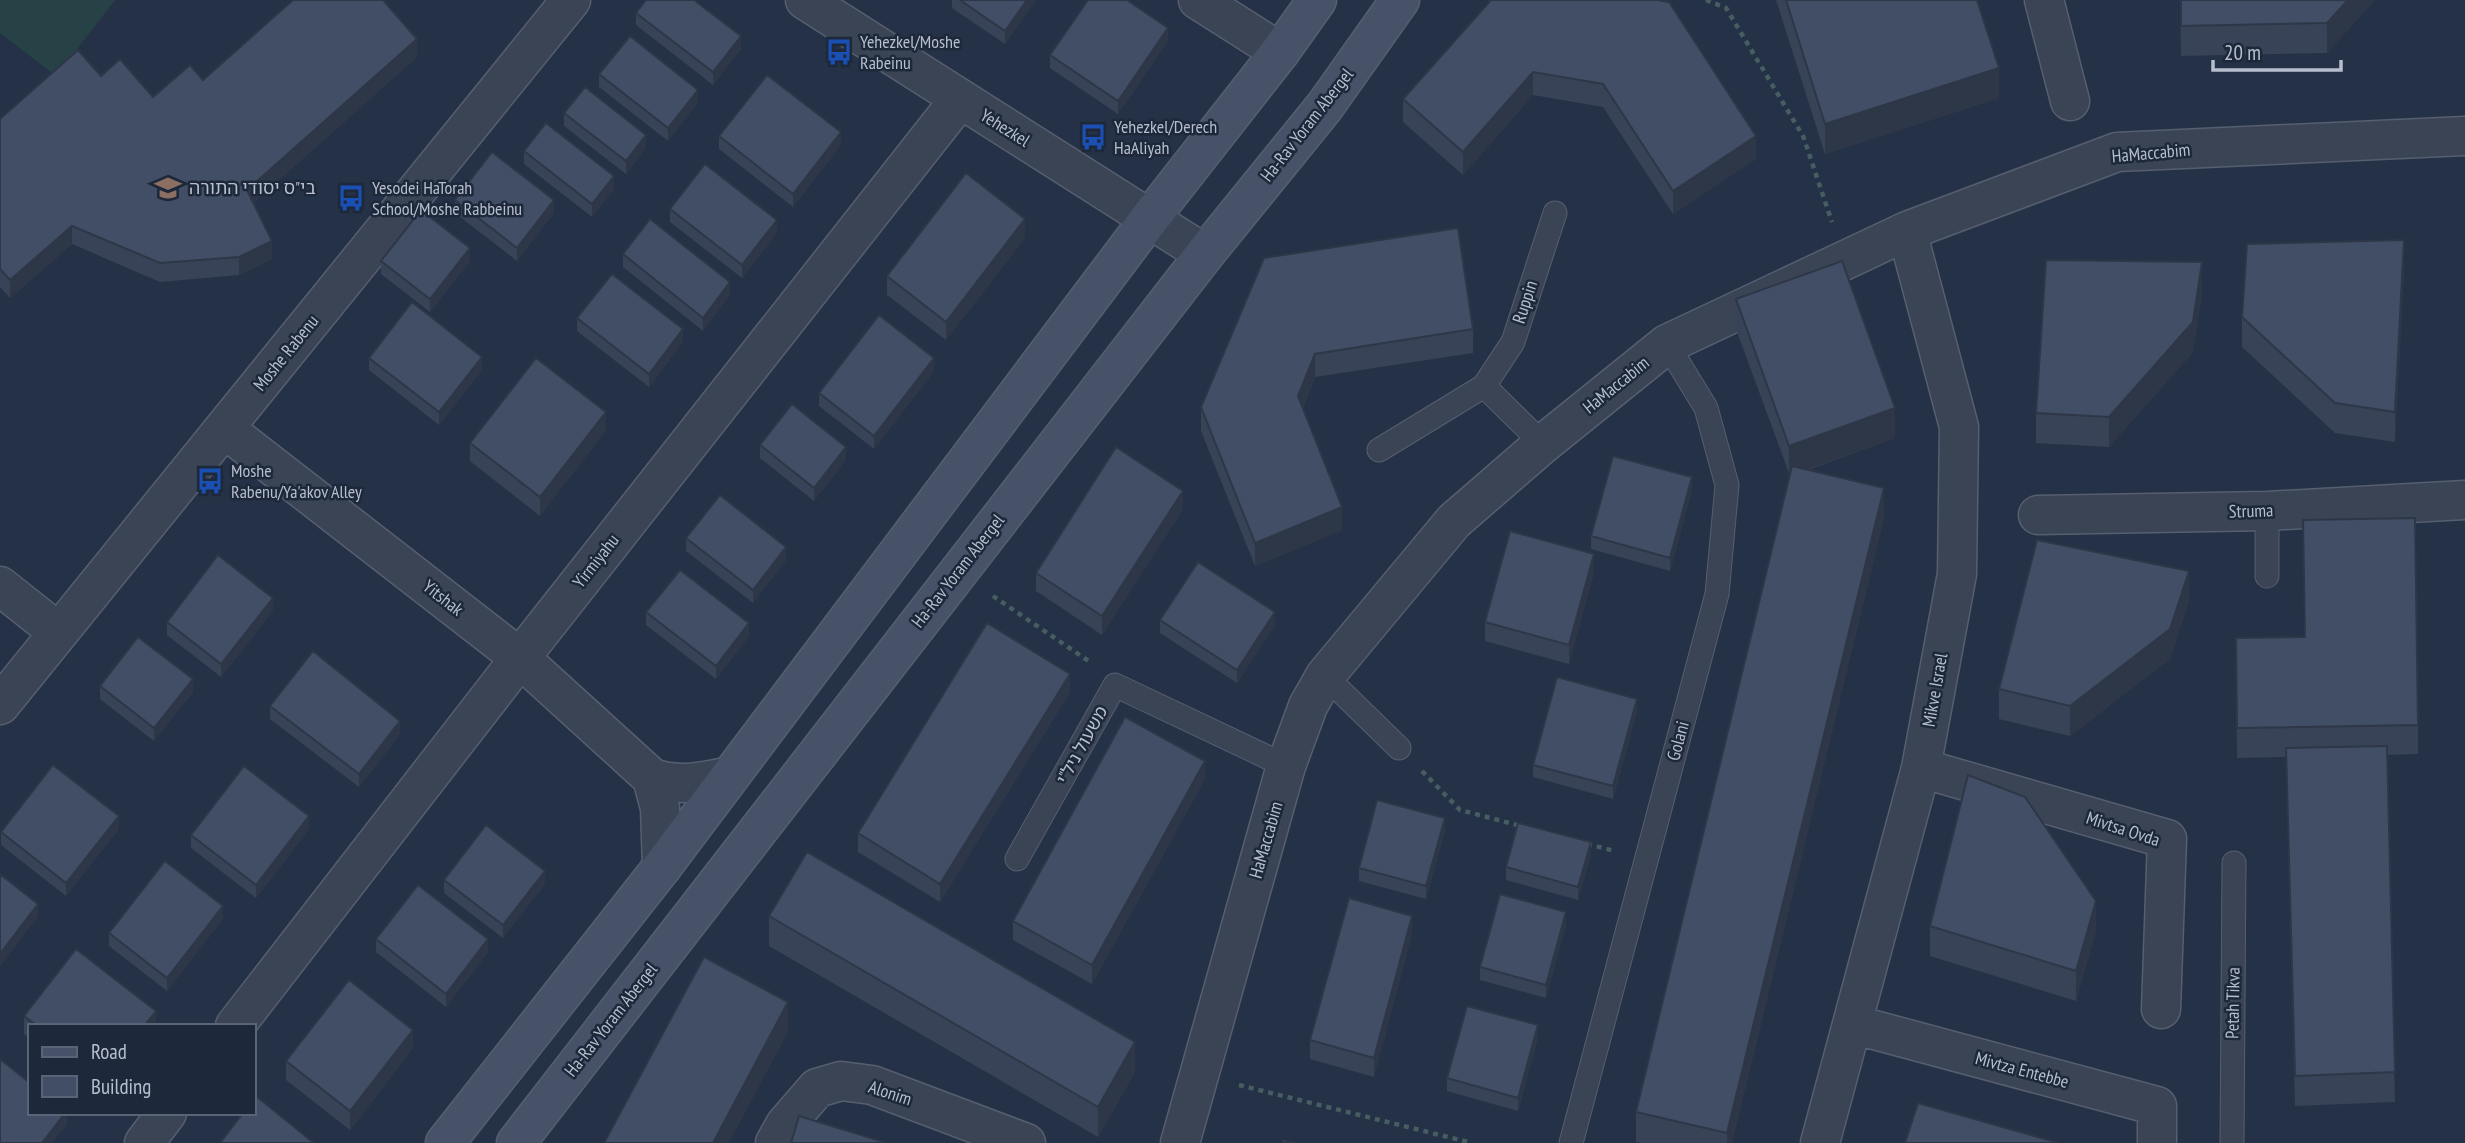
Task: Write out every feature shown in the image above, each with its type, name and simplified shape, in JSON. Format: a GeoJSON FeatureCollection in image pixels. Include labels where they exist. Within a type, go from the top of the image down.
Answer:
{"type":"FeatureCollection","features":[{"type":"Feature","properties":{"kind":"street","name":"Moshe Rabenu"},"geometry":{"type":"LineString","coordinates":[[0,705],[571,0]]}},
{"type":"Feature","properties":{"kind":"street","name":"Yehezkel"},"geometry":{"type":"LineString","coordinates":[[805,0],[1205,254]]}},
{"type":"Feature","properties":{"kind":"street"},"geometry":{"type":"LineString","coordinates":[[1198,0],[1280,52]]}},
{"type":"Feature","properties":{"kind":"street"},"geometry":{"type":"LineString","coordinates":[[445,1143],[662,867],[1317,0]]}},
{"type":"Feature","properties":{"kind":"street","name":"Ha-Rav Yoram Abergel"},"geometry":{"type":"LineString","coordinates":[[516,1143],[1205,254],[1325,106],[1400,0]]}},
{"type":"Feature","properties":{"kind":"street"},"geometry":{"type":"LineString","coordinates":[[2044,0],[2070,101]]}},
{"type":"Feature","properties":{"kind":"street","name":"Yirmiyahu"},"geometry":{"type":"LineString","coordinates":[[237,1024],[520,658],[960,99]]}},
{"type":"Feature","properties":{"kind":"street","name":"HaMaccabim"},"geometry":{"type":"LineString","coordinates":[[1180,1143],[1286,766],[1308,706],[1325,676],[1454,522],[1544,444],[1667,344],[1907,231],[2117,152],[2465,136]]}},
{"type":"Feature","properties":{"kind":"street","name":"Mikve Israel"},"geometry":{"type":"LineString","coordinates":[[1819,1143],[1921,768],[1957,574],[1959,427],[1907,231]]}},
{"type":"Feature","properties":{"kind":"street","name":"Yitshak"},"geometry":{"type":"LineString","coordinates":[[225,429],[520,658],[652,778]]}},
{"type":"Feature","properties":{"kind":"street","name":"Struma"},"geometry":{"type":"LineString","coordinates":[[2038,515],[2267,511],[2465,500]]}},
{"type":"Feature","properties":{"kind":"street"},"geometry":{"type":"LineString","coordinates":[[0,586],[58,632]]}},
{"type":"Feature","properties":{"kind":"street","name":"Mivtsa Ovda"},"geometry":{"type":"LineString","coordinates":[[1921,768],[2167,839],[2161,1009]]}},
{"type":"Feature","properties":{"kind":"street"},"geometry":{"type":"LineString","coordinates":[[652,778],[668,783],[689,784],[730,776]]}},
{"type":"Feature","properties":{"kind":"street"},"geometry":{"type":"LineString","coordinates":[[652,778],[660,808],[662,867]]}},
{"type":"Feature","properties":{"kind":"street","name":"Mivtza Entebbe"},"geometry":{"type":"LineString","coordinates":[[1852,1024],[2157,1106],[2157,1143]]}},
{"type":"Feature","properties":{"kind":"street","name":"Alonim"},"geometry":{"type":"LineString","coordinates":[[775,1143],[785,1125],[817,1088],[841,1081],[872,1084],[1026,1143]]}},
{"type":"Feature","properties":{"kind":"street"},"geometry":{"type":"LineString","coordinates":[[144,1143],[165,1115]]}},
{"type":"Feature","properties":{"kind":"lane","name":"Ruppin"},"geometry":{"type":"LineString","coordinates":[[1379,450],[1484,386],[1513,342],[1555,213]]}},
{"type":"Feature","properties":{"kind":"lane","name":"Golani"},"geometry":{"type":"LineString","coordinates":[[1572,1143],[1717,594],[1727,485],[1706,408],[1667,344]]}},
{"type":"Feature","properties":{"kind":"lane"},"geometry":{"type":"LineString","coordinates":[[1484,386],[1544,444]]}},
{"type":"Feature","properties":{"kind":"lane"},"geometry":{"type":"LineString","coordinates":[[2267,511],[2267,576]]}},
{"type":"Feature","properties":{"kind":"lane"},"geometry":{"type":"LineString","coordinates":[[1325,676],[1399,748]]}},
{"type":"Feature","properties":{"kind":"lane","name":"משעול ניל\"י"},"geometry":{"type":"LineString","coordinates":[[1017,859],[1115,685],[1286,766]]}},
{"type":"Feature","properties":{"kind":"lane","name":"Petah Tikva"},"geometry":{"type":"LineString","coordinates":[[2232,1143],[2234,863]]}},
{"type":"Feature","properties":{"kind":"path"},"geometry":{"type":"LineString","coordinates":[[1706,0],[1726,8],[1802,136],[1845,261]]}},
{"type":"Feature","properties":{"kind":"path"},"geometry":{"type":"LineString","coordinates":[[958,572],[1085,658]]}},
{"type":"Feature","properties":{"kind":"path"},"geometry":{"type":"LineString","coordinates":[[1399,748],[1460,810],[1527,828]]}},
{"type":"Feature","properties":{"kind":"path"},"geometry":{"type":"LineString","coordinates":[[1580,842],[1647,860]]}},
{"type":"Feature","properties":{"kind":"path"},"geometry":{"type":"LineString","coordinates":[[1199,1075],[1472,1143]]}},
{"type":"Feature","properties":{"kind":"green space"},"geometry":{"type":"Polygon","coordinates":[[[0,0],[115,0],[56,76],[0,33],[0,0]]]}},
{"type":"Feature","properties":{"kind":"building"},"geometry":{"type":"Polygon","coordinates":[[[293,0],[383,0],[417,39],[247,190],[272,241],[239,257],[160,263],[72,226],[10,280],[0,269],[0,119],[78,50],[101,76],[120,59],[153,97],[190,65],[203,80],[293,0]]]}},
{"type":"Feature","properties":{"kind":"building"},"geometry":{"type":"Polygon","coordinates":[[[646,0],[694,0],[741,36],[713,72],[636,13],[646,0]]]}},
{"type":"Feature","properties":{"kind":"building"},"geometry":{"type":"Polygon","coordinates":[[[960,0],[1027,0],[1005,31],[960,0]]]}},
{"type":"Feature","properties":{"kind":"building"},"geometry":{"type":"Polygon","coordinates":[[[1088,0],[1127,0],[1168,28],[1118,101],[1050,55],[1088,0]]]}},
{"type":"Feature","properties":{"kind":"building"},"geometry":{"type":"Polygon","coordinates":[[[1491,0],[1669,2],[1756,136],[1673,191],[1603,84],[1533,72],[1463,152],[1403,99],[1491,0]]]}},
{"type":"Feature","properties":{"kind":"building"},"geometry":{"type":"Polygon","coordinates":[[[1786,0],[1977,0],[1999,68],[1825,124],[1786,0]]]}},
{"type":"Feature","properties":{"kind":"building"},"geometry":{"type":"Polygon","coordinates":[[[2181,0],[2348,0],[2327,23],[2181,26],[2181,0]]]}},
{"type":"Feature","properties":{"kind":"building"},"geometry":{"type":"Polygon","coordinates":[[[630,36],[698,90],[668,128],[599,74],[630,36]]]}},
{"type":"Feature","properties":{"kind":"building"},"geometry":{"type":"Polygon","coordinates":[[[767,75],[841,132],[793,194],[719,136],[767,75]]]}},
{"type":"Feature","properties":{"kind":"building"},"geometry":{"type":"Polygon","coordinates":[[[585,87],[646,135],[626,161],[564,113],[585,87]]]}},
{"type":"Feature","properties":{"kind":"building"},"geometry":{"type":"Polygon","coordinates":[[[546,123],[614,176],[592,204],[524,151],[546,123]]]}},
{"type":"Feature","properties":{"kind":"building"},"geometry":{"type":"Polygon","coordinates":[[[492,152],[554,200],[517,248],[455,200],[492,152]]]}},
{"type":"Feature","properties":{"kind":"building"},"geometry":{"type":"Polygon","coordinates":[[[705,164],[777,220],[742,265],[670,209],[705,164]]]}},
{"type":"Feature","properties":{"kind":"building"},"geometry":{"type":"Polygon","coordinates":[[[966,173],[1025,219],[946,322],[887,276],[966,173]]]}},
{"type":"Feature","properties":{"kind":"building"},"geometry":{"type":"Polygon","coordinates":[[[421,210],[470,248],[430,299],[381,261],[421,210]]]}},
{"type":"Feature","properties":{"kind":"building"},"geometry":{"type":"Polygon","coordinates":[[[650,219],[730,282],[703,318],[623,254],[650,219]]]}},
{"type":"Feature","properties":{"kind":"building"},"geometry":{"type":"Polygon","coordinates":[[[1458,228],[1473,329],[1315,354],[1298,396],[1342,507],[1255,543],[1201,407],[1264,258],[1458,228]]]}},
{"type":"Feature","properties":{"kind":"building"},"geometry":{"type":"Polygon","coordinates":[[[2404,240],[2395,412],[2335,403],[2242,317],[2247,244],[2404,240]]]}},
{"type":"Feature","properties":{"kind":"building"},"geometry":{"type":"Polygon","coordinates":[[[2046,260],[2202,262],[2193,322],[2109,417],[2036,413],[2046,260]]]}},
{"type":"Feature","properties":{"kind":"building"},"geometry":{"type":"Polygon","coordinates":[[[1842,261],[1895,408],[1789,446],[1736,299],[1842,261]]]}},
{"type":"Feature","properties":{"kind":"building"},"geometry":{"type":"Polygon","coordinates":[[[612,274],[683,329],[649,374],[577,318],[612,274]]]}},
{"type":"Feature","properties":{"kind":"building"},"geometry":{"type":"Polygon","coordinates":[[[412,302],[482,357],[439,412],[369,358],[412,302]]]}},
{"type":"Feature","properties":{"kind":"building"},"geometry":{"type":"Polygon","coordinates":[[[879,315],[934,358],[874,436],[819,393],[879,315]]]}},
{"type":"Feature","properties":{"kind":"building"},"geometry":{"type":"Polygon","coordinates":[[[536,358],[606,412],[540,497],[470,443],[536,358]]]}},
{"type":"Feature","properties":{"kind":"building"},"geometry":{"type":"Polygon","coordinates":[[[792,404],[846,447],[814,488],[760,445],[792,404]]]}},
{"type":"Feature","properties":{"kind":"building"},"geometry":{"type":"Polygon","coordinates":[[[1116,447],[1183,491],[1102,616],[1036,573],[1116,447]]]}},
{"type":"Feature","properties":{"kind":"building"},"geometry":{"type":"Polygon","coordinates":[[[1613,456],[1692,477],[1670,558],[1591,536],[1613,456]]]}},
{"type":"Feature","properties":{"kind":"building"},"geometry":{"type":"Polygon","coordinates":[[[1792,466],[1884,488],[1727,1133],[1636,1112],[1792,466]]]}},
{"type":"Feature","properties":{"kind":"building"},"geometry":{"type":"Polygon","coordinates":[[[720,495],[786,547],[753,590],[686,538],[720,495]]]}},
{"type":"Feature","properties":{"kind":"building"},"geometry":{"type":"Polygon","coordinates":[[[2415,518],[2418,725],[2237,728],[2236,638],[2305,637],[2303,520],[2415,518]]]}},
{"type":"Feature","properties":{"kind":"building"},"geometry":{"type":"Polygon","coordinates":[[[1510,531],[1594,554],[1569,645],[1485,622],[1510,531]]]}},
{"type":"Feature","properties":{"kind":"building"},"geometry":{"type":"Polygon","coordinates":[[[2037,540],[2189,571],[2170,629],[2070,706],[1999,689],[2037,540]]]}},
{"type":"Feature","properties":{"kind":"building"},"geometry":{"type":"Polygon","coordinates":[[[218,555],[273,598],[221,664],[167,622],[218,555]]]}},
{"type":"Feature","properties":{"kind":"building"},"geometry":{"type":"Polygon","coordinates":[[[1198,562],[1275,612],[1237,670],[1160,620],[1198,562]]]}},
{"type":"Feature","properties":{"kind":"building"},"geometry":{"type":"Polygon","coordinates":[[[680,570],[749,623],[716,666],[646,612],[680,570]]]}},
{"type":"Feature","properties":{"kind":"building"},"geometry":{"type":"Polygon","coordinates":[[[987,623],[1070,674],[940,884],[858,833],[987,623]]]}},
{"type":"Feature","properties":{"kind":"building"},"geometry":{"type":"Polygon","coordinates":[[[138,637],[193,679],[154,728],[100,686],[138,637]]]}},
{"type":"Feature","properties":{"kind":"building"},"geometry":{"type":"Polygon","coordinates":[[[313,651],[400,721],[359,774],[270,706],[313,651]]]}},
{"type":"Feature","properties":{"kind":"building"},"geometry":{"type":"Polygon","coordinates":[[[1557,677],[1637,699],[1613,786],[1533,765],[1557,677]]]}},
{"type":"Feature","properties":{"kind":"building"},"geometry":{"type":"Polygon","coordinates":[[[1125,717],[1205,761],[1092,965],[1013,921],[1125,717]]]}},
{"type":"Feature","properties":{"kind":"building"},"geometry":{"type":"Polygon","coordinates":[[[2387,746],[2395,1072],[2295,1076],[2286,748],[2387,746]]]}},
{"type":"Feature","properties":{"kind":"building"},"geometry":{"type":"Polygon","coordinates":[[[53,765],[119,816],[66,883],[1,832],[53,765]]]}},
{"type":"Feature","properties":{"kind":"building"},"geometry":{"type":"Polygon","coordinates":[[[244,766],[309,816],[256,885],[191,835],[244,766]]]}},
{"type":"Feature","properties":{"kind":"building"},"geometry":{"type":"Polygon","coordinates":[[[1968,775],[2025,797],[2096,901],[2076,971],[1930,926],[1968,775]]]}},
{"type":"Feature","properties":{"kind":"building"},"geometry":{"type":"Polygon","coordinates":[[[1377,800],[1445,818],[1426,886],[1359,868],[1377,800]]]}},
{"type":"Feature","properties":{"kind":"building"},"geometry":{"type":"Polygon","coordinates":[[[1518,823],[1591,842],[1578,887],[1506,867],[1518,823]]]}},
{"type":"Feature","properties":{"kind":"building"},"geometry":{"type":"Polygon","coordinates":[[[486,825],[545,871],[503,925],[444,880],[486,825]]]}},
{"type":"Feature","properties":{"kind":"building"},"geometry":{"type":"Polygon","coordinates":[[[807,852],[1135,1042],[1098,1107],[769,916],[807,852]]]}},
{"type":"Feature","properties":{"kind":"building"},"geometry":{"type":"Polygon","coordinates":[[[165,861],[223,906],[167,978],[109,933],[165,861]]]}},
{"type":"Feature","properties":{"kind":"building"},"geometry":{"type":"Polygon","coordinates":[[[0,874],[38,904],[0,954],[0,874]]]}},
{"type":"Feature","properties":{"kind":"building"},"geometry":{"type":"Polygon","coordinates":[[[418,885],[488,939],[446,994],[376,939],[418,885]]]}},
{"type":"Feature","properties":{"kind":"building"},"geometry":{"type":"Polygon","coordinates":[[[1500,894],[1566,912],[1546,985],[1480,967],[1500,894]]]}},
{"type":"Feature","properties":{"kind":"building"},"geometry":{"type":"Polygon","coordinates":[[[1349,898],[1412,916],[1374,1058],[1310,1040],[1349,898]]]}},
{"type":"Feature","properties":{"kind":"building"},"geometry":{"type":"Polygon","coordinates":[[[76,949],[156,1011],[146,1024],[34,1024],[24,1016],[76,949]]]}},
{"type":"Feature","properties":{"kind":"building"},"geometry":{"type":"Polygon","coordinates":[[[704,957],[788,1002],[713,1143],[604,1143],[704,957]]]}},
{"type":"Feature","properties":{"kind":"building"},"geometry":{"type":"Polygon","coordinates":[[[349,980],[413,1030],[350,1111],[286,1061],[349,980]]]}},
{"type":"Feature","properties":{"kind":"building"},"geometry":{"type":"Polygon","coordinates":[[[1467,1006],[1538,1025],[1518,1098],[1447,1078],[1467,1006]]]}},
{"type":"Feature","properties":{"kind":"building"},"geometry":{"type":"Polygon","coordinates":[[[0,1059],[28,1081],[28,1115],[63,1115],[42,1143],[0,1143],[0,1059]]]}},
{"type":"Feature","properties":{"kind":"building"},"geometry":{"type":"Polygon","coordinates":[[[256,1096],[314,1143],[220,1143],[241,1115],[256,1115],[256,1096]]]}},
{"type":"Feature","properties":{"kind":"building"},"geometry":{"type":"Polygon","coordinates":[[[1918,1103],[2059,1143],[1905,1143],[1918,1103]]]}},
{"type":"Feature","properties":{"kind":"building"},"geometry":{"type":"Polygon","coordinates":[[[799,1116],[887,1143],[791,1143],[799,1116]]]}},
{"type":"Feature","properties":{"kind":"place","name":"Yehezkel/Moshe Rabeinu"},"geometry":{"type":"Point","coordinates":[839,52]}},
{"type":"Feature","properties":{"kind":"place","name":"Yehezkel/Derech HaAliyah"},"geometry":{"type":"Point","coordinates":[1093,137]}},
{"type":"Feature","properties":{"kind":"place","name":"בי\"ס יסודי התורה"},"geometry":{"type":"Point","coordinates":[168,188]}},
{"type":"Feature","properties":{"kind":"place","name":"Yesodei HaTorah School/Moshe Rabbeinu"},"geometry":{"type":"Point","coordinates":[351,198]}},
{"type":"Feature","properties":{"kind":"place","name":"Moshe Rabenu/Ya'akov Alley"},"geometry":{"type":"Point","coordinates":[210,481]}}]}
